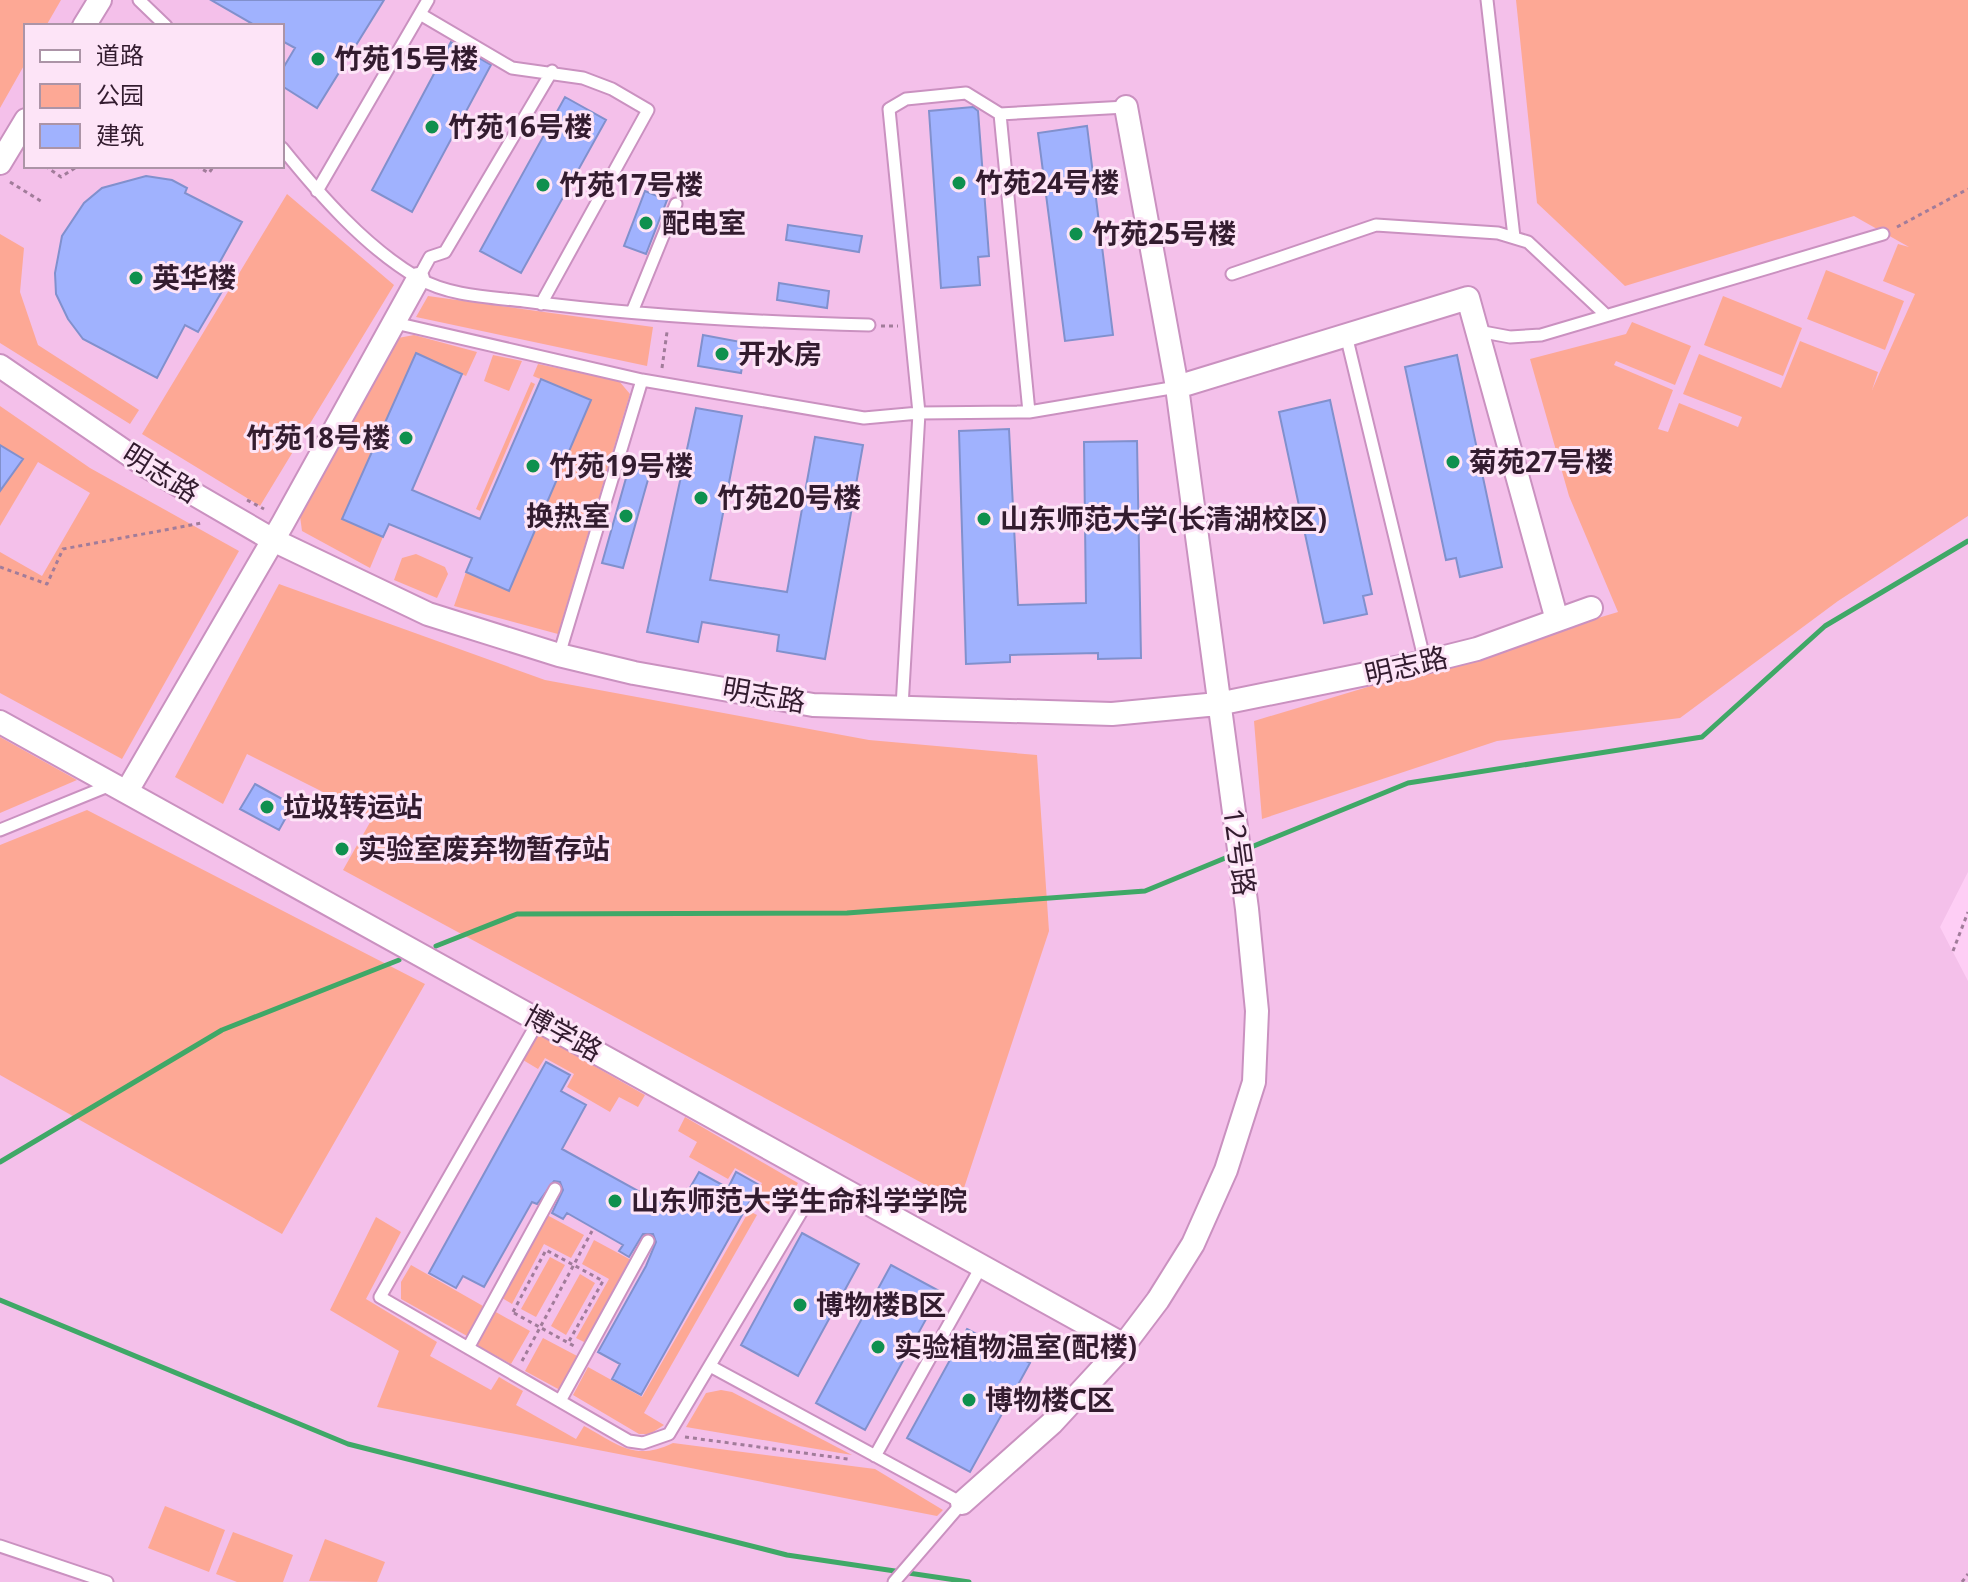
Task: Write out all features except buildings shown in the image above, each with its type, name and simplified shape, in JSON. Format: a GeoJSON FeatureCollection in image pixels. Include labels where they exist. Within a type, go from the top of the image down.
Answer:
{"type":"FeatureCollection","features":[{"type":"Feature","properties":{"kind":"street"},"geometry":{"type":"LineString","coordinates":[[85,24],[100,0]]}},
{"type":"Feature","properties":{"kind":"street","name":"12号路"},"geometry":{"type":"LineString","coordinates":[[962,1503],[1052,1423],[1124,1345],[1193,1244],[1226,1170],[1254,1082],[1257,1011],[1236,830],[1177,387],[1126,107]]}},
{"type":"Feature","properties":{"kind":"street"},"geometry":{"type":"LineString","coordinates":[[0,163],[24,123]]}},
{"type":"Feature","properties":{"kind":"street"},"geometry":{"type":"LineString","coordinates":[[120,788],[273,540],[418,279]]}},
{"type":"Feature","properties":{"kind":"street"},"geometry":{"type":"LineString","coordinates":[[1177,387],[1468,298],[1557,620]]}},
{"type":"Feature","properties":{"kind":"street","name":"明志路"},"geometry":{"type":"LineString","coordinates":[[0,366],[146,466],[273,540],[428,614],[559,655],[634,673],[813,705],[1112,714],[1218,704],[1477,649],[1591,608]]}},
{"type":"Feature","properties":{"kind":"street","name":"博学路"},"geometry":{"type":"LineString","coordinates":[[0,722],[1124,1345]]}},
{"type":"Feature","properties":{"kind":"lane"},"geometry":{"type":"LineString","coordinates":[[139,0],[164,24]]}},
{"type":"Feature","properties":{"kind":"lane"},"geometry":{"type":"LineString","coordinates":[[317,191],[428,0]]}},
{"type":"Feature","properties":{"kind":"lane"},"geometry":{"type":"LineString","coordinates":[[1487,0],[1514,237]]}},
{"type":"Feature","properties":{"kind":"lane"},"geometry":{"type":"LineString","coordinates":[[420,14],[512,68],[531,73],[552,71],[612,89],[648,110],[541,304]]}},
{"type":"Feature","properties":{"kind":"lane"},"geometry":{"type":"LineString","coordinates":[[418,279],[430,257],[445,252],[552,71]]}},
{"type":"Feature","properties":{"kind":"lane"},"geometry":{"type":"LineString","coordinates":[[902,707],[919,413],[889,109],[906,99],[966,93],[1000,114],[1126,107]]}},
{"type":"Feature","properties":{"kind":"lane"},"geometry":{"type":"LineString","coordinates":[[1000,114],[1029,412]]}},
{"type":"Feature","properties":{"kind":"lane"},"geometry":{"type":"LineString","coordinates":[[284,150],[317,191],[418,279],[457,293],[669,315],[869,325]]}},
{"type":"Feature","properties":{"kind":"lane"},"geometry":{"type":"LineString","coordinates":[[632,312],[676,204]]}},
{"type":"Feature","properties":{"kind":"lane"},"geometry":{"type":"LineString","coordinates":[[1232,274],[1376,225],[1498,233],[1528,242],[1606,315]]}},
{"type":"Feature","properties":{"kind":"lane"},"geometry":{"type":"LineString","coordinates":[[1478,331],[1510,337],[1541,335],[1883,234]]}},
{"type":"Feature","properties":{"kind":"lane"},"geometry":{"type":"LineString","coordinates":[[395,323],[642,380],[864,418],[919,413],[1029,412],[1177,387]]}},
{"type":"Feature","properties":{"kind":"lane"},"geometry":{"type":"LineString","coordinates":[[1346,335],[1425,662]]}},
{"type":"Feature","properties":{"kind":"lane"},"geometry":{"type":"LineString","coordinates":[[559,655],[642,380]]}},
{"type":"Feature","properties":{"kind":"lane"},"geometry":{"type":"LineString","coordinates":[[0,830],[120,788]]}},
{"type":"Feature","properties":{"kind":"lane"},"geometry":{"type":"LineString","coordinates":[[539,1019],[380,1297],[629,1441],[643,1443],[669,1434],[821,1179]]}},
{"type":"Feature","properties":{"kind":"lane"},"geometry":{"type":"LineString","coordinates":[[468,1348],[555,1189]]}},
{"type":"Feature","properties":{"kind":"lane"},"geometry":{"type":"LineString","coordinates":[[560,1401],[648,1241]]}},
{"type":"Feature","properties":{"kind":"lane"},"geometry":{"type":"LineString","coordinates":[[875,1456],[981,1267]]}},
{"type":"Feature","properties":{"kind":"lane"},"geometry":{"type":"LineString","coordinates":[[710,1366],[962,1503],[894,1582]]}},
{"type":"Feature","properties":{"kind":"lane"},"geometry":{"type":"LineString","coordinates":[[0,1546],[107,1582]]}},
{"type":"Feature","properties":{"kind":"path"},"geometry":{"type":"LineString","coordinates":[[48,168],[61,177],[75,168]]}},
{"type":"Feature","properties":{"kind":"path"},"geometry":{"type":"LineString","coordinates":[[0,176],[44,203]]}},
{"type":"Feature","properties":{"kind":"path"},"geometry":{"type":"LineString","coordinates":[[1883,234],[1968,189]]}},
{"type":"Feature","properties":{"kind":"path"},"geometry":{"type":"LineString","coordinates":[[659,383],[669,315]]}},
{"type":"Feature","properties":{"kind":"path"},"geometry":{"type":"LineString","coordinates":[[869,325],[910,327]]}},
{"type":"Feature","properties":{"kind":"path"},"geometry":{"type":"LineString","coordinates":[[1953,951],[1968,912]]}},
{"type":"Feature","properties":{"kind":"path"},"geometry":{"type":"LineString","coordinates":[[514,1375],[592,1231]]}},
{"type":"Feature","properties":{"kind":"path"},"geometry":{"type":"LineString","coordinates":[[513,1312],[546,1250],[603,1281],[568,1343]]}},
{"type":"Feature","properties":{"kind":"path"},"geometry":{"type":"LineString","coordinates":[[493,1302],[586,1353]]}},
{"type":"Feature","properties":{"kind":"path"},"geometry":{"type":"LineString","coordinates":[[669,1434],[848,1459]]}},
{"type":"Feature","properties":{"kind":"path"},"geometry":{"type":"LineString","coordinates":[[1962,1582],[1968,1574]]}},
{"type":"Feature","properties":{"kind":"shaded area","name":"山东师范大学(长清湖校区)"},"geometry":{"type":"Polygon","coordinates":[[[0,0],[1968,0],[1968,872],[1940,927],[1968,981],[1968,1582],[0,1582],[0,0]]]}},
{"type":"Feature","properties":{"kind":"green space"},"geometry":{"type":"Polygon","coordinates":[[[0,0],[61,0],[47,24],[24,24],[24,66],[0,108],[0,0]]]}},
{"type":"Feature","properties":{"kind":"green space"},"geometry":{"type":"Polygon","coordinates":[[[1516,0],[1968,0],[1968,516],[1838,601],[1680,718],[1497,741],[1262,819],[1254,721],[1618,612],[1569,496],[1530,359],[1626,334],[1632,322],[1691,346],[1675,385],[1616,361],[1614,365],[1673,390],[1658,429],[1668,432],[1679,403],[1738,427],[1742,417],[1683,394],[1699,354],[1781,388],[1800,341],[1878,372],[1872,390],[1915,294],[1883,281],[1898,244],[1909,247],[1854,216],[1625,286],[1537,203],[1516,0]]]}},
{"type":"Feature","properties":{"kind":"green space"},"geometry":{"type":"Polygon","coordinates":[[[287,194],[394,285],[260,506],[142,434],[287,194]]]}},
{"type":"Feature","properties":{"kind":"green space"},"geometry":{"type":"Polygon","coordinates":[[[0,234],[24,248],[20,292],[38,345],[139,410],[130,424],[0,343],[0,234]]]}},
{"type":"Feature","properties":{"kind":"green space"},"geometry":{"type":"Polygon","coordinates":[[[1826,270],[1904,301],[1885,350],[1807,319],[1826,270]]]}},
{"type":"Feature","properties":{"kind":"green space"},"geometry":{"type":"Polygon","coordinates":[[[428,296],[653,327],[647,366],[416,317],[428,296]]]}},
{"type":"Feature","properties":{"kind":"green space"},"geometry":{"type":"Polygon","coordinates":[[[1723,296],[1802,328],[1783,376],[1704,345],[1723,296]]]}},
{"type":"Feature","properties":{"kind":"green space"},"geometry":{"type":"Polygon","coordinates":[[[414,335],[477,352],[466,376],[416,354],[342,518],[383,537],[370,568],[302,531],[300,516],[398,338],[414,335]]]}},
{"type":"Feature","properties":{"kind":"green space"},"geometry":{"type":"Polygon","coordinates":[[[493,355],[522,361],[509,391],[484,381],[493,355]]]}},
{"type":"Feature","properties":{"kind":"green space"},"geometry":{"type":"Polygon","coordinates":[[[538,364],[619,381],[630,394],[558,634],[454,606],[466,572],[509,591],[590,400],[533,376],[538,364]]]}},
{"type":"Feature","properties":{"kind":"green space"},"geometry":{"type":"Polygon","coordinates":[[[531,382],[535,384],[480,511],[476,509],[531,382]]]}},
{"type":"Feature","properties":{"kind":"green space"},"geometry":{"type":"Polygon","coordinates":[[[0,406],[90,468],[239,551],[122,759],[0,693],[0,552],[42,576],[90,493],[38,462],[0,526],[0,406]]]}},
{"type":"Feature","properties":{"kind":"green space"},"geometry":{"type":"Polygon","coordinates":[[[416,554],[445,567],[448,574],[437,598],[394,580],[402,558],[416,554]]]}},
{"type":"Feature","properties":{"kind":"green space"},"geometry":{"type":"Polygon","coordinates":[[[279,584],[545,680],[869,740],[1037,755],[1049,931],[959,1203],[343,870],[373,817],[247,754],[223,804],[175,777],[279,584]]]}},
{"type":"Feature","properties":{"kind":"green space"},"geometry":{"type":"Polygon","coordinates":[[[0,737],[77,780],[0,813],[0,737]]]}},
{"type":"Feature","properties":{"kind":"green space"},"geometry":{"type":"Polygon","coordinates":[[[87,810],[425,984],[282,1234],[0,1075],[0,845],[87,810]]]}},
{"type":"Feature","properties":{"kind":"green space"},"geometry":{"type":"Polygon","coordinates":[[[538,1034],[645,1095],[638,1107],[619,1097],[610,1112],[567,1087],[574,1074],[545,1058],[538,1069],[523,1060],[538,1034]]]}},
{"type":"Feature","properties":{"kind":"green space"},"geometry":{"type":"Polygon","coordinates":[[[685,1117],[798,1183],[783,1212],[755,1197],[762,1183],[735,1168],[728,1179],[689,1157],[697,1142],[678,1131],[685,1117]]]}},
{"type":"Feature","properties":{"kind":"green space"},"geometry":{"type":"Polygon","coordinates":[[[749,1211],[757,1215],[644,1413],[664,1425],[650,1434],[639,1434],[573,1395],[588,1367],[642,1397],[749,1211]]]}},
{"type":"Feature","properties":{"kind":"green space"},"geometry":{"type":"Polygon","coordinates":[[[547,1215],[584,1235],[571,1258],[544,1244],[512,1304],[502,1298],[547,1215]]]}},
{"type":"Feature","properties":{"kind":"green space"},"geometry":{"type":"Polygon","coordinates":[[[376,1217],[401,1232],[366,1299],[437,1342],[430,1356],[491,1390],[499,1377],[523,1391],[516,1405],[576,1439],[584,1426],[637,1451],[673,1443],[875,1469],[943,1510],[937,1516],[377,1407],[399,1351],[330,1310],[376,1217]]]}},
{"type":"Feature","properties":{"kind":"green space"},"geometry":{"type":"Polygon","coordinates":[[[594,1240],[631,1260],[586,1343],[576,1338],[609,1279],[582,1264],[594,1240]]]}},
{"type":"Feature","properties":{"kind":"green space"},"geometry":{"type":"Polygon","coordinates":[[[550,1257],[565,1265],[536,1317],[521,1309],[550,1257]]]}},
{"type":"Feature","properties":{"kind":"green space"},"geometry":{"type":"Polygon","coordinates":[[[411,1265],[483,1306],[467,1336],[401,1299],[401,1282],[411,1265]]]}},
{"type":"Feature","properties":{"kind":"green space"},"geometry":{"type":"Polygon","coordinates":[[[580,1274],[595,1283],[566,1335],[551,1326],[580,1274]]]}},
{"type":"Feature","properties":{"kind":"green space"},"geometry":{"type":"Polygon","coordinates":[[[494,1311],[530,1331],[511,1364],[476,1345],[494,1311]]]}},
{"type":"Feature","properties":{"kind":"green space"},"geometry":{"type":"Polygon","coordinates":[[[543,1338],[579,1357],[560,1390],[525,1371],[543,1338]]]}},
{"type":"Feature","properties":{"kind":"green space"},"geometry":{"type":"Polygon","coordinates":[[[721,1390],[732,1392],[852,1455],[686,1427],[706,1393],[721,1390]]]}},
{"type":"Feature","properties":{"kind":"green space"},"geometry":{"type":"Polygon","coordinates":[[[165,1506],[225,1530],[209,1572],[148,1548],[165,1506]]]}},
{"type":"Feature","properties":{"kind":"green space"},"geometry":{"type":"Polygon","coordinates":[[[233,1532],[293,1555],[283,1582],[237,1582],[216,1574],[233,1532]]]}},
{"type":"Feature","properties":{"kind":"green space"},"geometry":{"type":"Polygon","coordinates":[[[325,1539],[385,1562],[377,1582],[309,1581],[325,1539]]]}},
{"type":"Feature","properties":{"kind":"waterway"},"geometry":{"type":"LineString","coordinates":[[1244,850],[1408,783],[1702,737],[1825,626],[1968,541]]}},
{"type":"Feature","properties":{"kind":"waterway"},"geometry":{"type":"LineString","coordinates":[[436,946],[517,914],[847,913],[1145,891],[1235,854]]}},
{"type":"Feature","properties":{"kind":"waterway"},"geometry":{"type":"LineString","coordinates":[[0,1162],[222,1030],[399,960]]}},
{"type":"Feature","properties":{"kind":"waterway"},"geometry":{"type":"LineString","coordinates":[[0,1300],[348,1444],[787,1555],[969,1582]]}},
{"type":"Feature","properties":{"kind":"place","name":"竹苑15号楼"},"geometry":{"type":"Point","coordinates":[318,59]}},
{"type":"Feature","properties":{"kind":"place","name":"竹苑16号楼"},"geometry":{"type":"Point","coordinates":[432,127]}},
{"type":"Feature","properties":{"kind":"place","name":"竹苑24号楼"},"geometry":{"type":"Point","coordinates":[959,183]}},
{"type":"Feature","properties":{"kind":"place","name":"竹苑17号楼"},"geometry":{"type":"Point","coordinates":[543,185]}},
{"type":"Feature","properties":{"kind":"place","name":"配电室"},"geometry":{"type":"Point","coordinates":[646,223]}},
{"type":"Feature","properties":{"kind":"place","name":"竹苑25号楼"},"geometry":{"type":"Point","coordinates":[1076,234]}},
{"type":"Feature","properties":{"kind":"place","name":"英华楼"},"geometry":{"type":"Point","coordinates":[136,278]}},
{"type":"Feature","properties":{"kind":"place","name":"开水房"},"geometry":{"type":"Point","coordinates":[722,354]}},
{"type":"Feature","properties":{"kind":"place","name":"竹苑18号楼"},"geometry":{"type":"Point","coordinates":[406,438]}},
{"type":"Feature","properties":{"kind":"place","name":"菊苑27号楼"},"geometry":{"type":"Point","coordinates":[1453,462]}},
{"type":"Feature","properties":{"kind":"place","name":"竹苑19号楼"},"geometry":{"type":"Point","coordinates":[533,466]}},
{"type":"Feature","properties":{"kind":"place","name":"竹苑20号楼"},"geometry":{"type":"Point","coordinates":[701,498]}},
{"type":"Feature","properties":{"kind":"place","name":"换热室"},"geometry":{"type":"Point","coordinates":[626,516]}},
{"type":"Feature","properties":{"kind":"place","name":"山东师范大学(长清湖校区)"},"geometry":{"type":"Point","coordinates":[984,519]}},
{"type":"Feature","properties":{"kind":"place","name":"垃圾转运站"},"geometry":{"type":"Point","coordinates":[267,807]}},
{"type":"Feature","properties":{"kind":"place","name":"实验室废弃物暂存站"},"geometry":{"type":"Point","coordinates":[342,849]}},
{"type":"Feature","properties":{"kind":"place","name":"山东师范大学生命科学学院"},"geometry":{"type":"Point","coordinates":[615,1201]}},
{"type":"Feature","properties":{"kind":"place","name":"博物楼B区"},"geometry":{"type":"Point","coordinates":[800,1305]}},
{"type":"Feature","properties":{"kind":"place","name":"实验植物温室(配楼)"},"geometry":{"type":"Point","coordinates":[878,1347]}},
{"type":"Feature","properties":{"kind":"place","name":"博物楼C区"},"geometry":{"type":"Point","coordinates":[969,1400]}}]}
